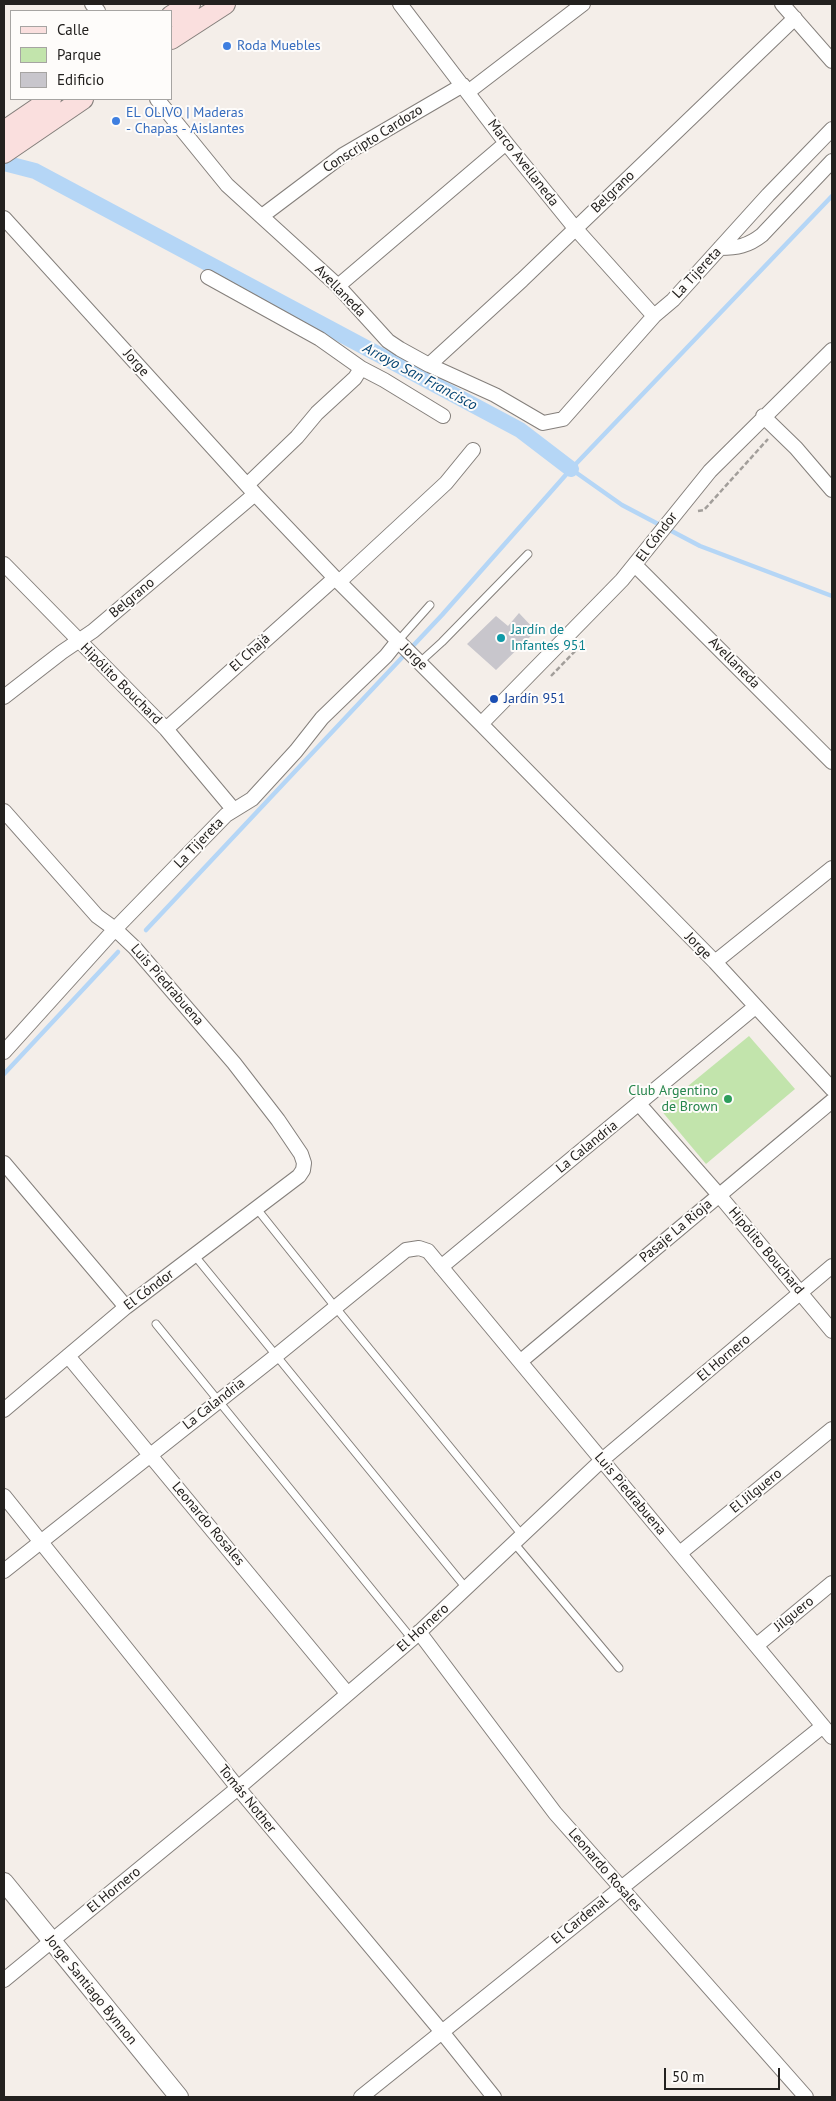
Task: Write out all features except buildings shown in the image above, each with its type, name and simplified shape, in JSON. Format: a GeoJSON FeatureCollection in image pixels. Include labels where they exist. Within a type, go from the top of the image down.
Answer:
{"type":"FeatureCollection","features":[{"type":"Feature","properties":{"kind":"main road"},"geometry":{"type":"LineString","coordinates":[[172,15],[190,4]]}},
{"type":"Feature","properties":{"kind":"main road"},"geometry":{"type":"LineString","coordinates":[[172,38],[225,4]]}},
{"type":"Feature","properties":{"kind":"main road"},"geometry":{"type":"LineString","coordinates":[[7,142],[50,100]]}},
{"type":"Feature","properties":{"kind":"main road"},"geometry":{"type":"LineString","coordinates":[[7,142],[82,100]]}},
{"type":"Feature","properties":{"kind":"street","name":"Marco Avellaneda"},"geometry":{"type":"LineString","coordinates":[[400,4],[506,143],[575,228],[654,316]]}},
{"type":"Feature","properties":{"kind":"street","name":"Conscripto Cardozo"},"geometry":{"type":"LineString","coordinates":[[262,216],[343,155],[465,88],[583,4]]}},
{"type":"Feature","properties":{"kind":"street"},"geometry":{"type":"LineString","coordinates":[[790,9],[832,61]]}},
{"type":"Feature","properties":{"kind":"street","name":"Belgrano"},"geometry":{"type":"LineString","coordinates":[[429,365],[575,228],[790,9]]}},
{"type":"Feature","properties":{"kind":"street","name":"Avellaneda"},"geometry":{"type":"LineString","coordinates":[[158,100],[227,185],[338,286],[388,341],[400,350],[495,395],[543,423],[563,419]]}},
{"type":"Feature","properties":{"kind":"street","name":"La Tijereta"},"geometry":{"type":"LineString","coordinates":[[563,419],[654,316],[673,300],[832,128]]}},
{"type":"Feature","properties":{"kind":"street"},"geometry":{"type":"LineString","coordinates":[[338,286],[506,143]]}},
{"type":"Feature","properties":{"kind":"street"},"geometry":{"type":"LineString","coordinates":[[720,248],[736,248],[750,245],[762,235],[832,161]]}},
{"type":"Feature","properties":{"kind":"street","name":"Jorge"},"geometry":{"type":"LineString","coordinates":[[4,218],[251,489],[337,580],[714,962],[832,1089]]}},
{"type":"Feature","properties":{"kind":"street"},"geometry":{"type":"LineString","coordinates":[[208,277],[320,339],[361,368],[442,416]]}},
{"type":"Feature","properties":{"kind":"street","name":"El Cóndor"},"geometry":{"type":"LineString","coordinates":[[481,724],[635,565],[682,503],[710,471],[763,416],[832,350]]}},
{"type":"Feature","properties":{"kind":"street","name":"Belgrano"},"geometry":{"type":"LineString","coordinates":[[4,697],[93,631],[251,489],[317,413],[355,378],[361,368]]}},
{"type":"Feature","properties":{"kind":"street"},"geometry":{"type":"LineString","coordinates":[[763,416],[796,448],[832,490]]}},
{"type":"Feature","properties":{"kind":"street","name":"El Chajá"},"geometry":{"type":"LineString","coordinates":[[166,729],[446,483],[473,450]]}},
{"type":"Feature","properties":{"kind":"street","name":"Hipólito Bouchard"},"geometry":{"type":"LineString","coordinates":[[4,564],[166,729],[233,809]]}},
{"type":"Feature","properties":{"kind":"street","name":"Avellaneda"},"geometry":{"type":"LineString","coordinates":[[635,565],[832,762]]}},
{"type":"Feature","properties":{"kind":"street","name":"La Tijereta"},"geometry":{"type":"LineString","coordinates":[[4,1052],[116,929],[233,809],[252,799],[296,751],[322,718],[386,656],[409,651]]}},
{"type":"Feature","properties":{"kind":"street","name":"Luis Piedrabuena"},"geometry":{"type":"LineString","coordinates":[[4,811],[97,916],[116,929],[135,948],[234,1063],[278,1120],[301,1154],[304,1163],[303,1170],[299,1176]]}},
{"type":"Feature","properties":{"kind":"street"},"geometry":{"type":"LineString","coordinates":[[714,962],[832,868]]}},
{"type":"Feature","properties":{"kind":"street","name":"La Calandria"},"geometry":{"type":"LineString","coordinates":[[441,1267],[755,1007]]}},
{"type":"Feature","properties":{"kind":"street","name":"Pasaje La Rioja"},"geometry":{"type":"LineString","coordinates":[[521,1361],[832,1101]]}},
{"type":"Feature","properties":{"kind":"street","name":"Hipólito Bouchard"},"geometry":{"type":"LineString","coordinates":[[639,1104],[719,1195],[832,1331]]}},
{"type":"Feature","properties":{"kind":"street"},"geometry":{"type":"LineString","coordinates":[[4,1163],[126,1307]]}},
{"type":"Feature","properties":{"kind":"street","name":"El Cóndor"},"geometry":{"type":"LineString","coordinates":[[4,1410],[126,1307],[196,1256],[299,1176]]}},
{"type":"Feature","properties":{"kind":"street","name":"La Calandria"},"geometry":{"type":"LineString","coordinates":[[4,1571],[336,1308],[406,1250],[420,1248],[428,1251]]}},
{"type":"Feature","properties":{"kind":"street","name":"Luis Piedrabuena"},"geometry":{"type":"LineString","coordinates":[[428,1251],[828,1731]]}},
{"type":"Feature","properties":{"kind":"street","name":"El Hornero"},"geometry":{"type":"LineString","coordinates":[[4,1980],[238,1788],[416,1636],[602,1460],[832,1266]]}},
{"type":"Feature","properties":{"kind":"street","name":"Leonardo Rosales"},"geometry":{"type":"LineString","coordinates":[[68,1356],[347,1693]]}},
{"type":"Feature","properties":{"kind":"street","name":"El Jilguero"},"geometry":{"type":"LineString","coordinates":[[680,1553],[832,1429]]}},
{"type":"Feature","properties":{"kind":"street","name":"Tomás Nother"},"geometry":{"type":"LineString","coordinates":[[4,1496],[238,1788],[494,2097]]}},
{"type":"Feature","properties":{"kind":"street","name":"Jilguero"},"geometry":{"type":"LineString","coordinates":[[757,1644],[832,1583]]}},
{"type":"Feature","properties":{"kind":"street","name":"Leonardo Rosales"},"geometry":{"type":"LineString","coordinates":[[416,1636],[555,1813],[806,2097]]}},
{"type":"Feature","properties":{"kind":"street","name":"El Cardenal"},"geometry":{"type":"LineString","coordinates":[[361,2097],[620,1888],[828,1731]]}},
{"type":"Feature","properties":{"kind":"street","name":"Jorge Santiago Bynnon"},"geometry":{"type":"LineString","coordinates":[[4,1882],[179,2097]]}},
{"type":"Feature","properties":{"kind":"lane"},"geometry":{"type":"LineString","coordinates":[[409,651],[442,642],[528,554]]}},
{"type":"Feature","properties":{"kind":"lane"},"geometry":{"type":"LineString","coordinates":[[409,651],[430,605]]}},
{"type":"Feature","properties":{"kind":"lane"},"geometry":{"type":"LineString","coordinates":[[257,1209],[619,1668]]}},
{"type":"Feature","properties":{"kind":"lane"},"geometry":{"type":"LineString","coordinates":[[196,1256],[466,1588]]}},
{"type":"Feature","properties":{"kind":"lane"},"geometry":{"type":"LineString","coordinates":[[156,1324],[416,1636]]}},
{"type":"Feature","properties":{"kind":"path"},"geometry":{"type":"LineString","coordinates":[[696,511],[704,510],[777,430]]}},
{"type":"Feature","properties":{"kind":"green space","name":"Club Argentino de Brown"},"geometry":{"type":"Polygon","coordinates":[[[749,1036],[795,1089],[706,1164],[660,1109],[749,1036]]]}},
{"type":"Feature","properties":{"kind":"waterway","name":"Arroyo San Francisco"},"geometry":{"type":"LineString","coordinates":[[4,163],[35,171],[520,430],[571,469]]}},
{"type":"Feature","properties":{"kind":"waterway"},"geometry":{"type":"LineString","coordinates":[[146,930],[442,615],[571,469],[832,196]]}},
{"type":"Feature","properties":{"kind":"waterway","name":"Arroyo San Francisco"},"geometry":{"type":"LineString","coordinates":[[571,469],[622,505],[700,546],[832,596]]}},
{"type":"Feature","properties":{"kind":"waterway"},"geometry":{"type":"LineString","coordinates":[[4,1074],[118,952]]}},
{"type":"Feature","properties":{"kind":"place","name":"Roda Muebles"},"geometry":{"type":"Point","coordinates":[227,46]}},
{"type":"Feature","properties":{"kind":"place","name":"EL OLIVO | Maderas - Chapas - Aislantes"},"geometry":{"type":"Point","coordinates":[116,121]}},
{"type":"Feature","properties":{"kind":"place","name":"Jardín de Infantes 951"},"geometry":{"type":"Point","coordinates":[501,638]}},
{"type":"Feature","properties":{"kind":"place","name":"Jardín 951"},"geometry":{"type":"Point","coordinates":[494,699]}},
{"type":"Feature","properties":{"kind":"place","name":"Club Argentino de Brown"},"geometry":{"type":"Point","coordinates":[728,1099]}}]}
